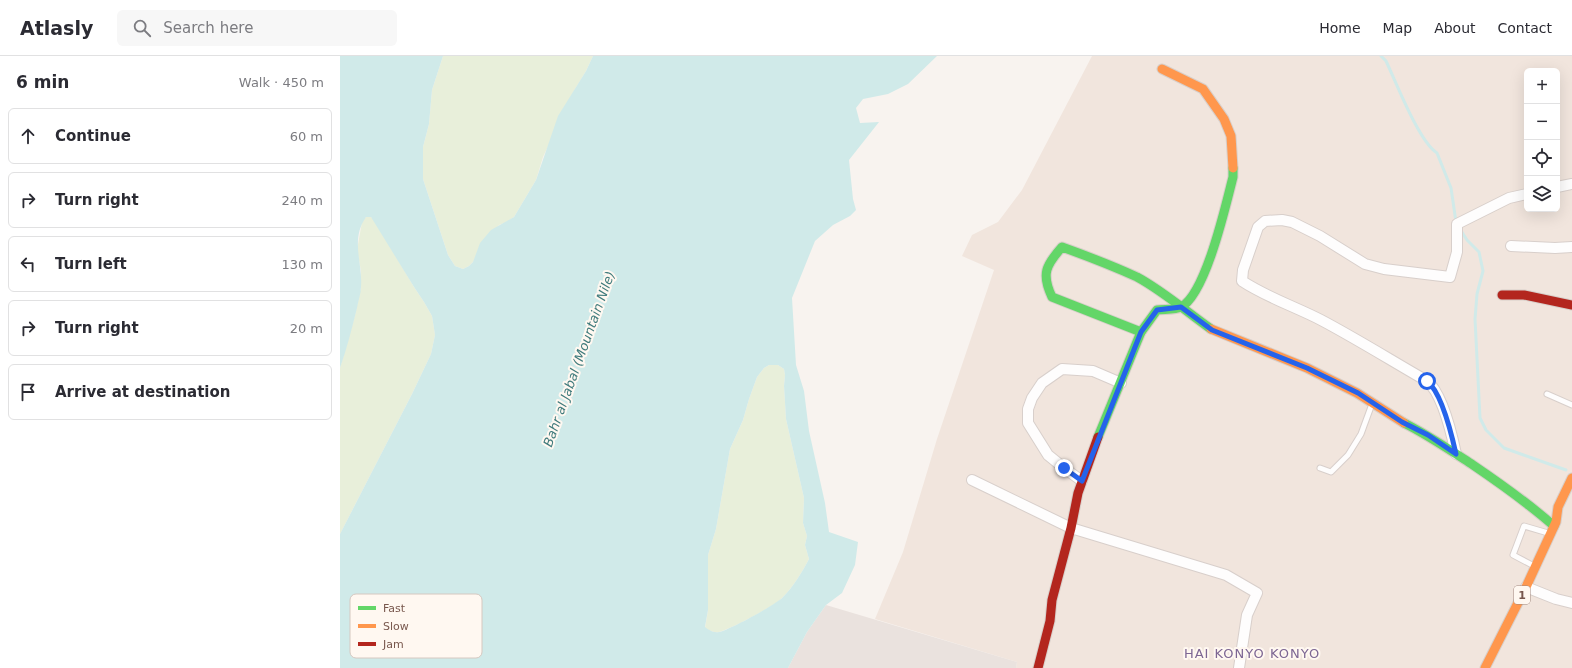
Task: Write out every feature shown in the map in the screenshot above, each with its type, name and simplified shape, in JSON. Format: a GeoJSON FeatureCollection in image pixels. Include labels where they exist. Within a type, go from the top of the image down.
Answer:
{"type":"FeatureCollection","features":[{"type":"Feature","properties":{"kind":"street"},"geometry":{"type":"LineString","coordinates":[[1038,668],[1050,621],[1052,600],[1082,481],[1141,332],[1157,310],[1181,307],[1197,290],[1220,231],[1233,177],[1231,136],[1224,119],[1203,89],[1162,69]]}},
{"type":"Feature","properties":{"kind":"street"},"geometry":{"type":"LineString","coordinates":[[1560,186],[1572,184]]}},
{"type":"Feature","properties":{"kind":"street"},"geometry":{"type":"LineString","coordinates":[[1456,454],[1452,434],[1432,385],[1322,320],[1254,289],[1242,281],[1244,270],[1258,227],[1265,221],[1282,220],[1292,222],[1320,236],[1365,264],[1384,269],[1450,277],[1457,252],[1456,224],[1509,198],[1524,195]]}},
{"type":"Feature","properties":{"kind":"street"},"geometry":{"type":"LineString","coordinates":[[1511,246],[1555,248],[1572,247]]}},
{"type":"Feature","properties":{"kind":"street"},"geometry":{"type":"LineString","coordinates":[[1141,332],[1052,297],[1046,285],[1045,272],[1052,258],[1062,247],[1138,278],[1212,330],[1307,368],[1358,393],[1402,422],[1428,435],[1528,503],[1553,527]]}},
{"type":"Feature","properties":{"kind":"street"},"geometry":{"type":"LineString","coordinates":[[1502,295],[1524,295],[1572,306]]}},
{"type":"Feature","properties":{"kind":"street"},"geometry":{"type":"LineString","coordinates":[[1082,481],[1048,455],[1037,435],[1028,423],[1028,409],[1032,398],[1042,383],[1062,370],[1093,371],[1121,383]]}},
{"type":"Feature","properties":{"kind":"street","name":"1"},"geometry":{"type":"LineString","coordinates":[[1561,509],[1572,478]]}},
{"type":"Feature","properties":{"kind":"street"},"geometry":{"type":"LineString","coordinates":[[972,480],[1071,528],[1226,575],[1258,593],[1247,616],[1239,668]]}},
{"type":"Feature","properties":{"kind":"street","name":"1"},"geometry":{"type":"LineString","coordinates":[[1485,668],[1526,587],[1553,527],[1556,514],[1572,496]]}},
{"type":"Feature","properties":{"kind":"street"},"geometry":{"type":"LineString","coordinates":[[1526,587],[1556,599],[1572,603]]}},
{"type":"Feature","properties":{"kind":"lane"},"geometry":{"type":"LineString","coordinates":[[1547,394],[1572,405]]}},
{"type":"Feature","properties":{"kind":"lane"},"geometry":{"type":"LineString","coordinates":[[1320,468],[1331,472],[1348,454],[1360,434],[1373,403]]}},
{"type":"Feature","properties":{"kind":"lane"},"geometry":{"type":"LineString","coordinates":[[1535,566],[1514,555],[1524,526],[1553,527]]}},
{"type":"Feature","properties":{"kind":"shaded area"},"geometry":{"type":"Polygon","coordinates":[[[1092,56],[1572,56],[1572,668],[1016,668],[1017,662],[875,619],[903,552],[937,439],[994,270],[962,256],[972,235],[998,222],[1022,190],[1092,56]]]}},
{"type":"Feature","properties":{"kind":"shaded area"},"geometry":{"type":"Polygon","coordinates":[[[826,605],[1017,662],[1016,668],[788,668],[807,632],[826,605]]]}},
{"type":"Feature","properties":{"kind":"green space"},"geometry":{"type":"Polygon","coordinates":[[[443,56],[593,56],[575,89],[543,157],[536,180],[514,217],[499,225],[473,262],[463,269],[455,266],[448,255],[423,179],[423,147],[429,124],[432,90],[443,56]]]}},
{"type":"Feature","properties":{"kind":"green space"},"geometry":{"type":"Polygon","coordinates":[[[366,217],[371,217],[374,220],[424,302],[432,316],[435,335],[431,354],[412,394],[340,534],[340,368],[355,315],[361,287],[361,271],[357,250],[362,222],[366,217]]]}},
{"type":"Feature","properties":{"kind":"green space"},"geometry":{"type":"Polygon","coordinates":[[[769,365],[778,365],[784,369],[786,419],[804,498],[803,523],[807,536],[805,545],[809,559],[794,584],[779,601],[732,627],[719,632],[713,632],[705,628],[708,610],[708,555],[716,529],[730,449],[743,420],[757,377],[764,368],[769,365]]]}},
{"type":"Feature","properties":{"kind":"water","name":"Bahr al Jabal (Mountain Nile)"},"geometry":{"type":"Polygon","coordinates":[[[340,56],[443,56],[432,90],[429,124],[423,147],[423,179],[448,255],[455,266],[463,269],[473,262],[480,243],[491,230],[514,217],[536,180],[558,116],[586,71],[593,56],[937,56],[908,84],[888,94],[863,99],[856,108],[860,123],[879,122],[849,160],[853,199],[856,210],[850,216],[833,225],[815,241],[792,298],[796,365],[804,391],[809,431],[825,503],[829,532],[858,542],[855,565],[842,593],[826,605],[807,632],[788,668],[340,668],[340,534],[412,394],[431,354],[435,335],[432,316],[371,217],[366,217],[359,234],[358,252],[361,292],[340,368],[340,56]],[[769,365],[764,368],[757,377],[743,420],[730,449],[716,529],[708,555],[708,610],[705,627],[713,632],[719,632],[732,627],[763,611],[783,597],[801,574],[809,559],[805,545],[807,536],[803,523],[804,498],[786,419],[784,369],[778,365],[769,365]]]}},
{"type":"Feature","properties":{"kind":"waterway"},"geometry":{"type":"LineString","coordinates":[[1381,56],[1386,61],[1416,125],[1430,147],[1437,153],[1451,188],[1456,222]]}},
{"type":"Feature","properties":{"kind":"waterway"},"geometry":{"type":"LineString","coordinates":[[1460,229],[1467,240],[1479,252],[1483,271],[1477,294],[1475,319],[1480,418],[1486,430],[1504,448],[1566,470]]}},
{"type":"Feature","properties":{"kind":"traffic: fast"},"geometry":{"type":"LineString","coordinates":[[1098,437],[1141,332],[1157,310],[1181,307],[1190,299],[1199,285],[1207,267],[1220,227],[1233,177],[1233,168]]}},
{"type":"Feature","properties":{"kind":"traffic: fast"},"geometry":{"type":"LineString","coordinates":[[1141,332],[1052,297],[1047,282],[1047,270],[1052,259],[1062,247],[1137,277],[1166,295],[1211,329]]}},
{"type":"Feature","properties":{"kind":"traffic: fast"},"geometry":{"type":"LineString","coordinates":[[1404,423],[1439,443],[1483,472],[1554,526]]}},
{"type":"Feature","properties":{"kind":"traffic: slow"},"geometry":{"type":"LineString","coordinates":[[1162,69],[1203,89],[1224,119],[1231,136],[1233,168]]}},
{"type":"Feature","properties":{"kind":"traffic: slow"},"geometry":{"type":"LineString","coordinates":[[1211,329],[1307,368],[1357,393],[1404,423]]}},
{"type":"Feature","properties":{"kind":"traffic: slow"},"geometry":{"type":"LineString","coordinates":[[1485,668],[1526,587],[1556,522],[1558,507],[1572,478]]}},
{"type":"Feature","properties":{"kind":"traffic: jam"},"geometry":{"type":"LineString","coordinates":[[1502,295],[1524,295],[1572,305]]}},
{"type":"Feature","properties":{"kind":"traffic: jam"},"geometry":{"type":"LineString","coordinates":[[1038,668],[1050,621],[1052,600],[1071,528],[1078,493],[1098,437]]}},
{"type":"Feature","properties":{"kind":"district","name":"HAI KONYO KONYO"},"geometry":{"type":"Point","coordinates":[1252,653]}},
{"type":"Feature","properties":{"kind":"route"},"geometry":{"type":"LineString","coordinates":[[1064,468],[1082,481],[1096,442],[1141,332],[1157,310],[1181,307],[1212,330],[1307,368],[1358,393],[1402,422],[1428,435],[1456,454],[1452,434],[1436,392],[1432,385],[1427,381]]}}]}
